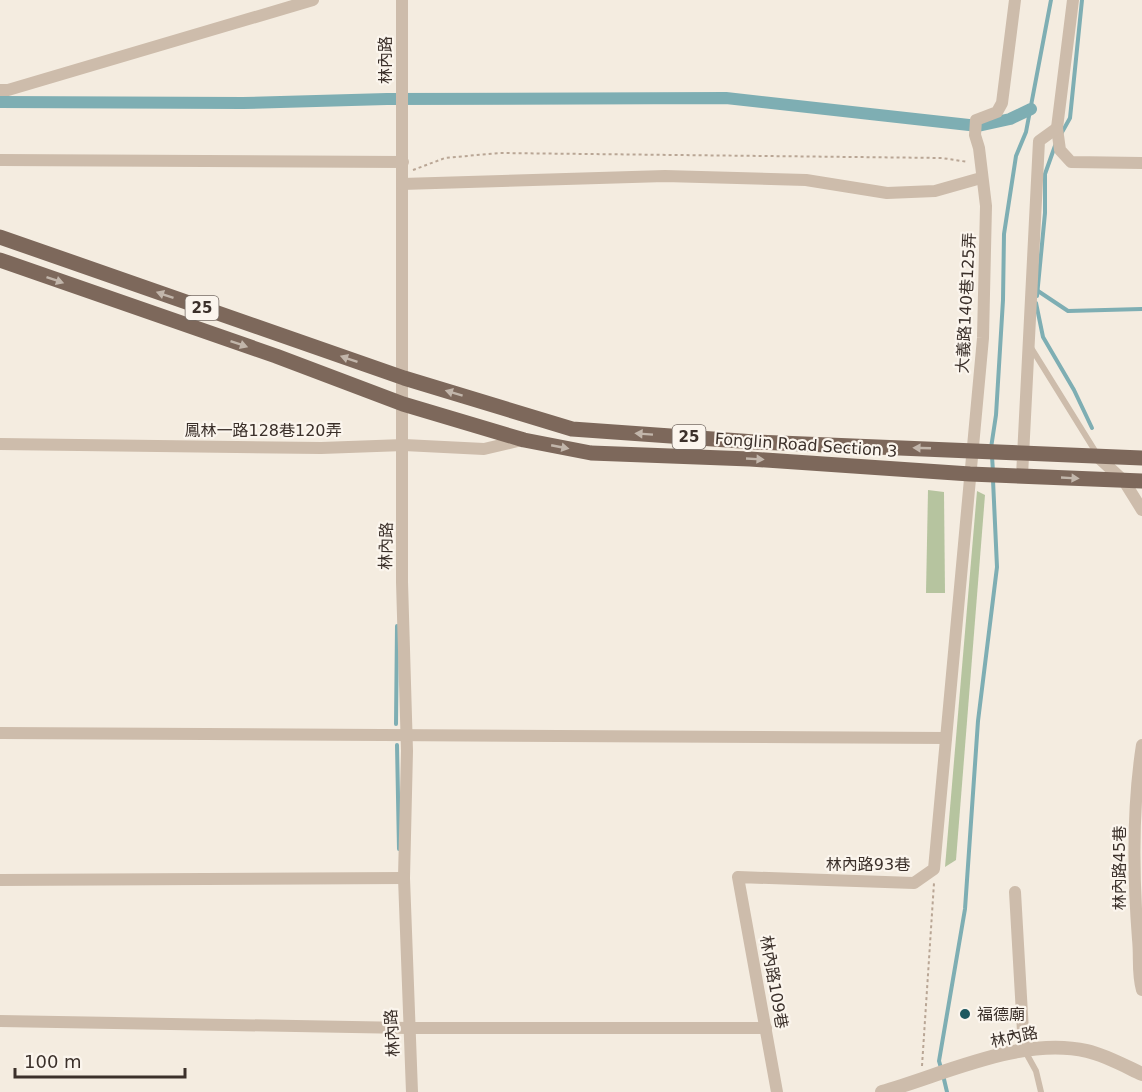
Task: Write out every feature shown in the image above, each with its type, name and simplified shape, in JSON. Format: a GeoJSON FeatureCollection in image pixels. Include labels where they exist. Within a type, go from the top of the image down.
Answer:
{"type":"FeatureCollection","features":[{"type":"Feature","properties":{"kind":"main road","name":"25"},"geometry":{"type":"LineString","coordinates":[[0,237],[404,378]]}},
{"type":"Feature","properties":{"kind":"main road","name":"25"},"geometry":{"type":"LineString","coordinates":[[0,260],[276,356],[403,404]]}},
{"type":"Feature","properties":{"kind":"main road","name":"Fonglin Road Section 3"},"geometry":{"type":"LineString","coordinates":[[404,378],[572,429],[755,442],[1142,458]]}},
{"type":"Feature","properties":{"kind":"main road","name":"Fonglin Road Section 3"},"geometry":{"type":"LineString","coordinates":[[403,404],[524,440],[591,453],[750,459],[973,474],[1142,481]]}},
{"type":"Feature","properties":{"kind":"street"},"geometry":{"type":"LineString","coordinates":[[0,90],[8,90],[313,0]]}},
{"type":"Feature","properties":{"kind":"street","name":"林內路"},"geometry":{"type":"LineString","coordinates":[[402,0],[404,378],[402,582],[406,734],[404,878],[412,1092]]}},
{"type":"Feature","properties":{"kind":"street","name":"大義路140巷125弄"},"geometry":{"type":"LineString","coordinates":[[973,474],[977,451],[983,338],[986,206],[975,135],[976,120],[997,112],[1002,103],[1015,0]]}},
{"type":"Feature","properties":{"kind":"street"},"geometry":{"type":"LineString","coordinates":[[1073,0],[1058,130],[1060,150],[1071,162],[1142,163]]}},
{"type":"Feature","properties":{"kind":"street"},"geometry":{"type":"LineString","coordinates":[[1017,475],[1039,141],[1058,130]]}},
{"type":"Feature","properties":{"kind":"street"},"geometry":{"type":"LineString","coordinates":[[0,160],[402,173],[806,180],[887,193],[935,191],[981,178]]}},
{"type":"Feature","properties":{"kind":"street","name":"鳳林一路128巷120弄"},"geometry":{"type":"LineString","coordinates":[[0,444],[321,448],[404,445],[484,449],[524,440]]}},
{"type":"Feature","properties":{"kind":"street"},"geometry":{"type":"LineString","coordinates":[[1099,458],[1124,481],[1142,510]]}},
{"type":"Feature","properties":{"kind":"street","name":"林內路93巷"},"geometry":{"type":"LineString","coordinates":[[738,877],[914,883],[934,869],[973,474]]}},
{"type":"Feature","properties":{"kind":"street"},"geometry":{"type":"LineString","coordinates":[[0,734],[946,738]]}},
{"type":"Feature","properties":{"kind":"street","name":"林內路45巷"},"geometry":{"type":"LineString","coordinates":[[1142,745],[1133,890],[1138,944],[1138,977],[1142,990]]}},
{"type":"Feature","properties":{"kind":"street","name":"林內路109巷"},"geometry":{"type":"LineString","coordinates":[[738,877],[777,1092]]}},
{"type":"Feature","properties":{"kind":"street"},"geometry":{"type":"LineString","coordinates":[[0,880],[404,878]]}},
{"type":"Feature","properties":{"kind":"street"},"geometry":{"type":"LineString","coordinates":[[1015,891],[1024,1049]]}},
{"type":"Feature","properties":{"kind":"street"},"geometry":{"type":"LineString","coordinates":[[0,1021],[408,1028],[766,1028]]}},
{"type":"Feature","properties":{"kind":"street","name":"林內路"},"geometry":{"type":"LineString","coordinates":[[882,1092],[1024,1049],[1056,1046],[1089,1051],[1142,1074]]}},
{"type":"Feature","properties":{"kind":"lane"},"geometry":{"type":"LineString","coordinates":[[1027,341],[1099,458]]}},
{"type":"Feature","properties":{"kind":"lane"},"geometry":{"type":"LineString","coordinates":[[1024,1049],[1036,1071],[1041,1092]]}},
{"type":"Feature","properties":{"kind":"path"},"geometry":{"type":"LineString","coordinates":[[402,173],[446,158],[499,153],[942,158],[980,163]]}},
{"type":"Feature","properties":{"kind":"path"},"geometry":{"type":"LineString","coordinates":[[921,1080],[934,869]]}},
{"type":"Feature","properties":{"kind":"green space"},"geometry":{"type":"Polygon","coordinates":[[[928,490],[944,492],[945,593],[926,593],[928,490]]]}},
{"type":"Feature","properties":{"kind":"green space"},"geometry":{"type":"Polygon","coordinates":[[[977,491],[985,495],[956,860],[945,867],[977,491]]]}},
{"type":"Feature","properties":{"kind":"waterway"},"geometry":{"type":"LineString","coordinates":[[991,448],[996,415],[1003,300],[1004,234],[1016,156],[1026,132],[1051,0]]}},
{"type":"Feature","properties":{"kind":"waterway"},"geometry":{"type":"LineString","coordinates":[[1061,134],[1070,118],[1082,0]]}},
{"type":"Feature","properties":{"kind":"waterway"},"geometry":{"type":"LineString","coordinates":[[0,102],[243,103],[387,99],[726,98],[978,126],[1010,119],[1031,109]]}},
{"type":"Feature","properties":{"kind":"waterway"},"geometry":{"type":"LineString","coordinates":[[1037,296],[1045,213],[1045,174],[1056,143]]}},
{"type":"Feature","properties":{"kind":"waterway"},"geometry":{"type":"LineString","coordinates":[[1038,291],[1068,311],[1142,309]]}},
{"type":"Feature","properties":{"kind":"waterway"},"geometry":{"type":"LineString","coordinates":[[1036,303],[1043,337],[1074,390],[1092,428]]}},
{"type":"Feature","properties":{"kind":"waterway"},"geometry":{"type":"LineString","coordinates":[[992,456],[993,472]]}},
{"type":"Feature","properties":{"kind":"waterway"},"geometry":{"type":"LineString","coordinates":[[941,1068],[939,1061],[965,909],[978,721],[997,567],[993,480]]}},
{"type":"Feature","properties":{"kind":"waterway"},"geometry":{"type":"LineString","coordinates":[[396,724],[397,626]]}},
{"type":"Feature","properties":{"kind":"waterway"},"geometry":{"type":"LineString","coordinates":[[397,745],[399,849]]}},
{"type":"Feature","properties":{"kind":"waterway"},"geometry":{"type":"LineString","coordinates":[[943,1075],[947,1092]]}},
{"type":"Feature","properties":{"kind":"place","name":"福德廟"},"geometry":{"type":"Point","coordinates":[965,1014]}}]}
